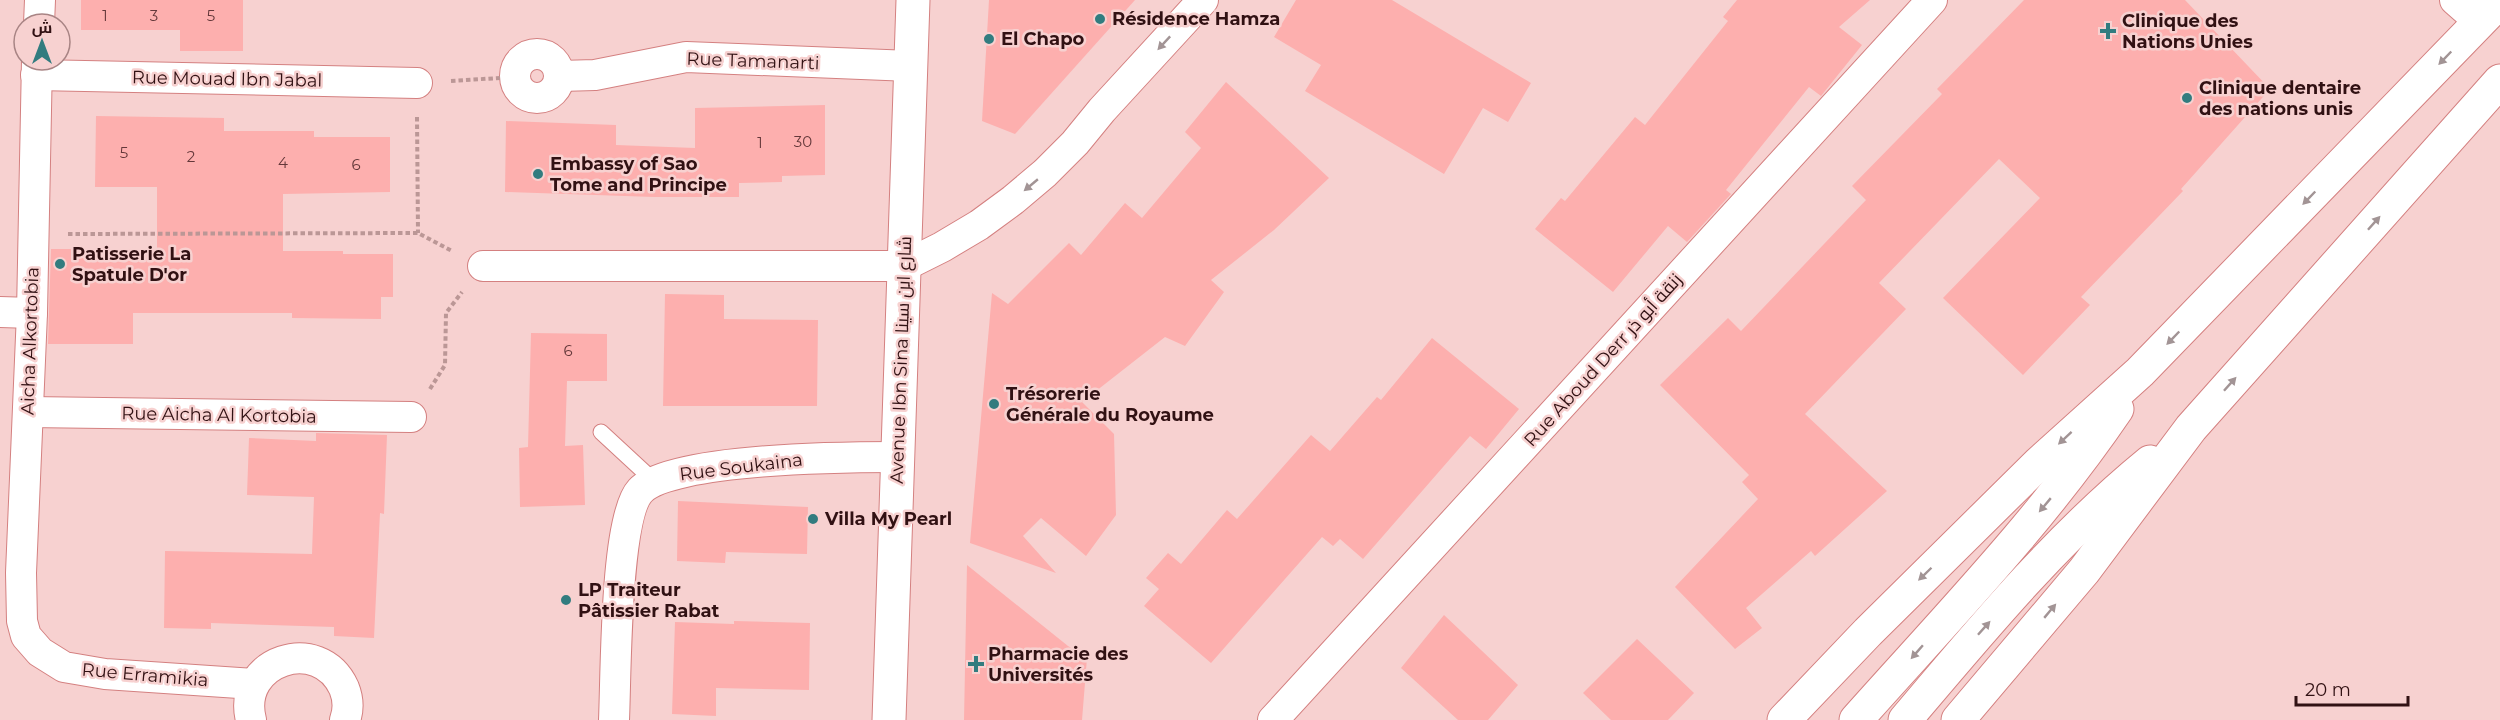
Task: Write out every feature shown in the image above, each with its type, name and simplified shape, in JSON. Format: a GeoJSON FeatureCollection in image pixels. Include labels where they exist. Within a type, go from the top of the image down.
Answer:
{"type":"FeatureCollection","features":[{"type":"Feature","properties":{"kind":"main road","name":"Avenue Ibn Sina شارع ابن سينا"},"geometry":{"type":"LineString","coordinates":[[889,720],[913,0]]}},
{"type":"Feature","properties":{"kind":"main road"},"geometry":{"type":"LineString","coordinates":[[1784,720],[1868,632],[2038,463],[2140,372],[2490,12]]}},
{"type":"Feature","properties":{"kind":"main road"},"geometry":{"type":"LineString","coordinates":[[1958,720],[2084,571],[2191,428],[2500,81]]}},
{"type":"Feature","properties":{"kind":"main road"},"geometry":{"type":"LineString","coordinates":[[1856,720],[2063,484],[2140,372]]}},
{"type":"Feature","properties":{"kind":"main road"},"geometry":{"type":"LineString","coordinates":[[1905,720],[2051,553],[2105,501],[2191,428]]}},
{"type":"Feature","properties":{"kind":"street"},"geometry":{"type":"LineString","coordinates":[[483,266],[904,266],[979,225],[1045,173],[1075,143],[1203,0]]}},
{"type":"Feature","properties":{"kind":"street","name":"Rue Aboud Derr زنقة أبو ذر"},"geometry":{"type":"LineString","coordinates":[[1273,720],[1932,0]]}},
{"type":"Feature","properties":{"kind":"street"},"geometry":{"type":"LineString","coordinates":[[2455,0],[2490,12]]}},
{"type":"Feature","properties":{"kind":"street","name":"Rue Tamanarti"},"geometry":{"type":"LineString","coordinates":[[515,77],[517,86],[524,94],[533,98],[543,98],[552,93],[558,85],[560,76],[595,75],[686,57],[911,66]]}},
{"type":"Feature","properties":{"kind":"street","name":"Rue Mouad Ibn Jabal"},"geometry":{"type":"LineString","coordinates":[[72,68],[417,83]]}},
{"type":"Feature","properties":{"kind":"street","name":"Aicha Alkortobia"},"geometry":{"type":"LineString","coordinates":[[22,621],[21,573],[32,313],[37,72]]}},
{"type":"Feature","properties":{"kind":"street"},"geometry":{"type":"LineString","coordinates":[[0,312],[32,313]]}},
{"type":"Feature","properties":{"kind":"street","name":"Rue Aicha Al Kortobia"},"geometry":{"type":"LineString","coordinates":[[28,412],[411,417]]}},
{"type":"Feature","properties":{"kind":"street","name":"Rue Soukaina"},"geometry":{"type":"LineString","coordinates":[[614,720],[621,556],[629,517],[639,492],[654,481],[670,475],[734,465],[814,458],[898,456]]}},
{"type":"Feature","properties":{"kind":"street","name":"Rue Erramikia"},"geometry":{"type":"LineString","coordinates":[[22,621],[26,636],[40,652],[64,667],[105,674],[254,684]]}},
{"type":"Feature","properties":{"kind":"street"},"geometry":{"type":"LineString","coordinates":[[251,720],[249,700],[254,684],[265,670],[279,661],[296,657],[313,660],[328,667],[340,680],[347,696],[345,720]]}},
{"type":"Feature","properties":{"kind":"lane"},"geometry":{"type":"LineString","coordinates":[[601,432],[654,481]]}},
{"type":"Feature","properties":{"kind":"path"},"geometry":{"type":"LineString","coordinates":[[418,233],[417,83],[515,77]]}},
{"type":"Feature","properties":{"kind":"path"},"geometry":{"type":"LineString","coordinates":[[34,234],[418,233],[483,266],[447,313],[446,365],[411,417]]}},
{"type":"Feature","properties":{"kind":"building"},"geometry":{"type":"Polygon","coordinates":[[[81,0],[243,0],[243,51],[180,51],[180,30],[81,30],[81,0]]]}},
{"type":"Feature","properties":{"kind":"building"},"geometry":{"type":"Polygon","coordinates":[[[989,0],[1135,0],[1015,134],[982,121],[989,0]]]}},
{"type":"Feature","properties":{"kind":"building"},"geometry":{"type":"Polygon","coordinates":[[[1296,0],[1392,0],[1531,83],[1508,122],[1483,108],[1444,174],[1305,91],[1321,65],[1274,37],[1296,0]]]}},
{"type":"Feature","properties":{"kind":"building"},"geometry":{"type":"Polygon","coordinates":[[[1737,0],[1870,0],[1839,27],[1862,45],[1821,96],[1809,87],[1726,190],[1731,194],[1687,242],[1668,226],[1613,292],[1535,229],[1561,198],[1565,201],[1635,117],[1645,125],[1728,21],[1723,17],[1737,0]]]}},
{"type":"Feature","properties":{"kind":"building"},"geometry":{"type":"Polygon","coordinates":[[[2024,0],[2185,0],[2270,89],[2181,189],[2183,191],[2081,297],[2090,305],[2023,375],[1943,298],[2040,198],[1999,159],[1879,283],[1906,309],[1805,414],[1887,491],[1815,556],[1811,551],[1746,608],[1762,628],[1735,649],[1675,587],[1758,499],[1742,482],[1749,475],[1660,385],[1728,318],[1741,331],[1866,200],[1852,186],[1942,94],[1937,89],[2024,0]]]}},
{"type":"Feature","properties":{"kind":"building"},"geometry":{"type":"Polygon","coordinates":[[[1226,82],[1329,178],[1274,230],[1211,280],[1224,292],[1185,346],[1165,337],[1082,402],[1114,434],[1116,515],[1086,556],[1041,518],[1023,536],[1056,573],[970,543],[992,293],[1008,304],[1069,243],[1081,255],[1125,203],[1142,218],[1201,148],[1185,132],[1226,82]]]}},
{"type":"Feature","properties":{"kind":"building"},"geometry":{"type":"Polygon","coordinates":[[[825,105],[825,175],[782,176],[782,182],[739,183],[739,197],[654,197],[505,192],[506,121],[616,125],[616,145],[695,148],[695,108],[825,105]]]}},
{"type":"Feature","properties":{"kind":"building"},"geometry":{"type":"Polygon","coordinates":[[[96,116],[224,118],[224,131],[314,131],[314,137],[390,137],[390,192],[283,194],[283,251],[393,254],[393,297],[381,297],[381,319],[292,318],[292,313],[133,313],[133,344],[48,344],[51,249],[157,249],[157,187],[95,187],[96,116]]]}},
{"type":"Feature","properties":{"kind":"building"},"geometry":{"type":"Polygon","coordinates":[[[665,294],[724,295],[724,319],[818,320],[817,406],[663,406],[665,294]]]}},
{"type":"Feature","properties":{"kind":"building"},"geometry":{"type":"Polygon","coordinates":[[[531,333],[607,334],[607,381],[567,381],[565,446],[583,445],[585,505],[520,507],[519,448],[528,447],[531,333]]]}},
{"type":"Feature","properties":{"kind":"building"},"geometry":{"type":"Polygon","coordinates":[[[1432,338],[1519,409],[1486,449],[1470,436],[1363,559],[1340,539],[1333,546],[1322,537],[1211,663],[1144,606],[1159,589],[1146,578],[1168,553],[1181,564],[1227,510],[1237,519],[1311,435],[1330,451],[1377,397],[1381,400],[1432,338]]]}},
{"type":"Feature","properties":{"kind":"building"},"geometry":{"type":"Polygon","coordinates":[[[316,433],[387,435],[384,514],[380,513],[374,638],[334,636],[334,627],[211,623],[211,629],[164,628],[165,551],[312,554],[314,497],[247,495],[249,438],[316,441],[316,433]]]}},
{"type":"Feature","properties":{"kind":"building"},"geometry":{"type":"Polygon","coordinates":[[[678,501],[808,507],[807,554],[726,552],[725,563],[677,561],[678,501]]]}},
{"type":"Feature","properties":{"kind":"building"},"geometry":{"type":"Polygon","coordinates":[[[967,565],[1068,646],[1087,658],[1082,720],[964,720],[967,565]]]}},
{"type":"Feature","properties":{"kind":"building"},"geometry":{"type":"Polygon","coordinates":[[[1444,615],[1518,685],[1488,720],[1458,720],[1401,668],[1444,615]]]}},
{"type":"Feature","properties":{"kind":"building"},"geometry":{"type":"Polygon","coordinates":[[[734,621],[810,623],[809,690],[716,688],[716,716],[672,714],[675,622],[734,624],[734,621]]]}},
{"type":"Feature","properties":{"kind":"building"},"geometry":{"type":"Polygon","coordinates":[[[1637,639],[1694,693],[1668,720],[1611,720],[1583,693],[1637,639]]]}},
{"type":"Feature","properties":{"kind":"place","name":"Résidence Hamza"},"geometry":{"type":"Point","coordinates":[1100,19]}},
{"type":"Feature","properties":{"kind":"place","name":"Clinique des Nations Unies"},"geometry":{"type":"Point","coordinates":[2108,31]}},
{"type":"Feature","properties":{"kind":"place","name":"El Chapo"},"geometry":{"type":"Point","coordinates":[989,39]}},
{"type":"Feature","properties":{"kind":"place","name":"Clinique dentaire des nations unis"},"geometry":{"type":"Point","coordinates":[2187,98]}},
{"type":"Feature","properties":{"kind":"place","name":"Embassy of Sao Tome and Principe"},"geometry":{"type":"Point","coordinates":[538,174]}},
{"type":"Feature","properties":{"kind":"place","name":"Patisserie La Spatule D'or"},"geometry":{"type":"Point","coordinates":[60,264]}},
{"type":"Feature","properties":{"kind":"place","name":"Trésorerie Générale du Royaume"},"geometry":{"type":"Point","coordinates":[994,404]}},
{"type":"Feature","properties":{"kind":"place","name":"Villa My Pearl"},"geometry":{"type":"Point","coordinates":[813,519]}},
{"type":"Feature","properties":{"kind":"place","name":"LP Traiteur Pâtissier Rabat"},"geometry":{"type":"Point","coordinates":[566,600]}},
{"type":"Feature","properties":{"kind":"place","name":"Pharmacie des Universités"},"geometry":{"type":"Point","coordinates":[976,664]}}]}
